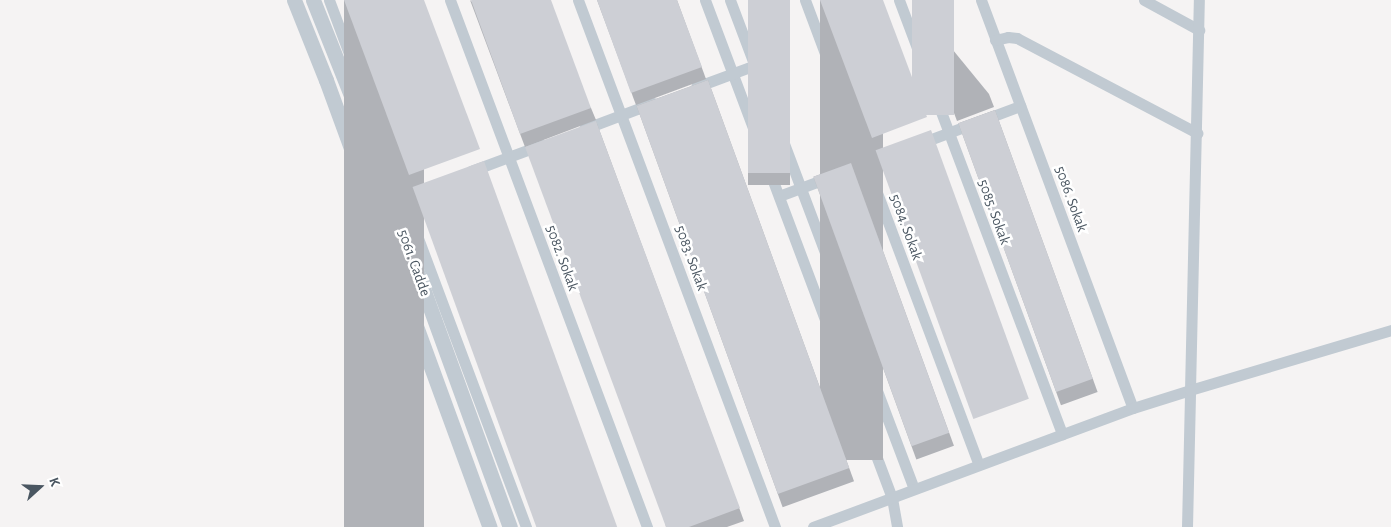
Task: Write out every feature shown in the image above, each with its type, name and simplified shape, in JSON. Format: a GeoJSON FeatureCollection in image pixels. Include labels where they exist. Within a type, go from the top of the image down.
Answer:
{"type":"FeatureCollection","features":[{"type":"Feature","properties":{"kind":"street","name":"5061. Cadde"},"geometry":{"type":"LineString","coordinates":[[294,0],[329,89],[490,527]]}},
{"type":"Feature","properties":{"kind":"street","name":"5061. Cadde"},"geometry":{"type":"LineString","coordinates":[[313,0],[402,197],[510,527]]}},
{"type":"Feature","properties":{"kind":"street"},"geometry":{"type":"LineString","coordinates":[[329,0],[526,527]]}},
{"type":"Feature","properties":{"kind":"street","name":"5082. Sokak"},"geometry":{"type":"LineString","coordinates":[[450,0],[646,527]]}},
{"type":"Feature","properties":{"kind":"street","name":"5083. Sokak"},"geometry":{"type":"LineString","coordinates":[[578,0],[775,527]]}},
{"type":"Feature","properties":{"kind":"street"},"geometry":{"type":"LineString","coordinates":[[705,0],[892,498],[897,527]]}},
{"type":"Feature","properties":{"kind":"street"},"geometry":{"type":"LineString","coordinates":[[730,0],[914,489]]}},
{"type":"Feature","properties":{"kind":"street","name":"5084. Sokak"},"geometry":{"type":"LineString","coordinates":[[805,0],[979,465]]}},
{"type":"Feature","properties":{"kind":"street","name":"5085. Sokak"},"geometry":{"type":"LineString","coordinates":[[899,0],[1062,434]]}},
{"type":"Feature","properties":{"kind":"street","name":"5086. Sokak"},"geometry":{"type":"LineString","coordinates":[[981,0],[1133,408]]}},
{"type":"Feature","properties":{"kind":"street"},"geometry":{"type":"LineString","coordinates":[[1144,0],[1199,30]]}},
{"type":"Feature","properties":{"kind":"street"},"geometry":{"type":"LineString","coordinates":[[1187,527],[1199,0]]}},
{"type":"Feature","properties":{"kind":"street"},"geometry":{"type":"LineString","coordinates":[[995,40],[1008,37],[1017,38],[1197,134]]}},
{"type":"Feature","properties":{"kind":"street"},"geometry":{"type":"LineString","coordinates":[[686,90],[755,65]]}},
{"type":"Feature","properties":{"kind":"street"},"geometry":{"type":"LineString","coordinates":[[569,134],[668,98]]}},
{"type":"Feature","properties":{"kind":"street"},"geometry":{"type":"LineString","coordinates":[[779,196],[1020,106]]}},
{"type":"Feature","properties":{"kind":"street"},"geometry":{"type":"LineString","coordinates":[[456,177],[552,141]]}},
{"type":"Feature","properties":{"kind":"street"},"geometry":{"type":"LineString","coordinates":[[813,527],[1133,408],[1391,330]]}},
{"type":"Feature","properties":{"kind":"building"},"geometry":{"type":"Polygon","coordinates":[[[344,0],[424,0],[480,149],[409,175],[344,0]]]}},
{"type":"Feature","properties":{"kind":"building"},"geometry":{"type":"Polygon","coordinates":[[[471,0],[551,0],[591,108],[520,134],[471,0]]]}},
{"type":"Feature","properties":{"kind":"building"},"geometry":{"type":"Polygon","coordinates":[[[597,0],[677,0],[702,67],[631,93],[597,0]]]}},
{"type":"Feature","properties":{"kind":"building"},"geometry":{"type":"Polygon","coordinates":[[[748,0],[790,0],[790,173],[748,173],[748,0]]]}},
{"type":"Feature","properties":{"kind":"building"},"geometry":{"type":"Polygon","coordinates":[[[820,0],[883,0],[927,117],[872,138],[820,0]]]}},
{"type":"Feature","properties":{"kind":"building"},"geometry":{"type":"Polygon","coordinates":[[[912,0],[954,0],[954,115],[912,115],[912,0]]]}},
{"type":"Feature","properties":{"kind":"building"},"geometry":{"type":"Polygon","coordinates":[[[708,80],[849,468],[778,494],[637,106],[708,80]]]}},
{"type":"Feature","properties":{"kind":"building"},"geometry":{"type":"Polygon","coordinates":[[[995,110],[1093,379],[1056,392],[958,123],[995,110]]]}},
{"type":"Feature","properties":{"kind":"building"},"geometry":{"type":"Polygon","coordinates":[[[596,121],[740,508],[689,527],[666,527],[525,147],[596,121]]]}},
{"type":"Feature","properties":{"kind":"building"},"geometry":{"type":"Polygon","coordinates":[[[931,130],[1029,399],[973,419],[876,150],[931,130]]]}},
{"type":"Feature","properties":{"kind":"building"},"geometry":{"type":"Polygon","coordinates":[[[484,161],[617,527],[536,527],[413,187],[484,161]]]}},
{"type":"Feature","properties":{"kind":"building"},"geometry":{"type":"Polygon","coordinates":[[[851,163],[949,433],[912,446],[813,177],[851,163]]]}}]}
